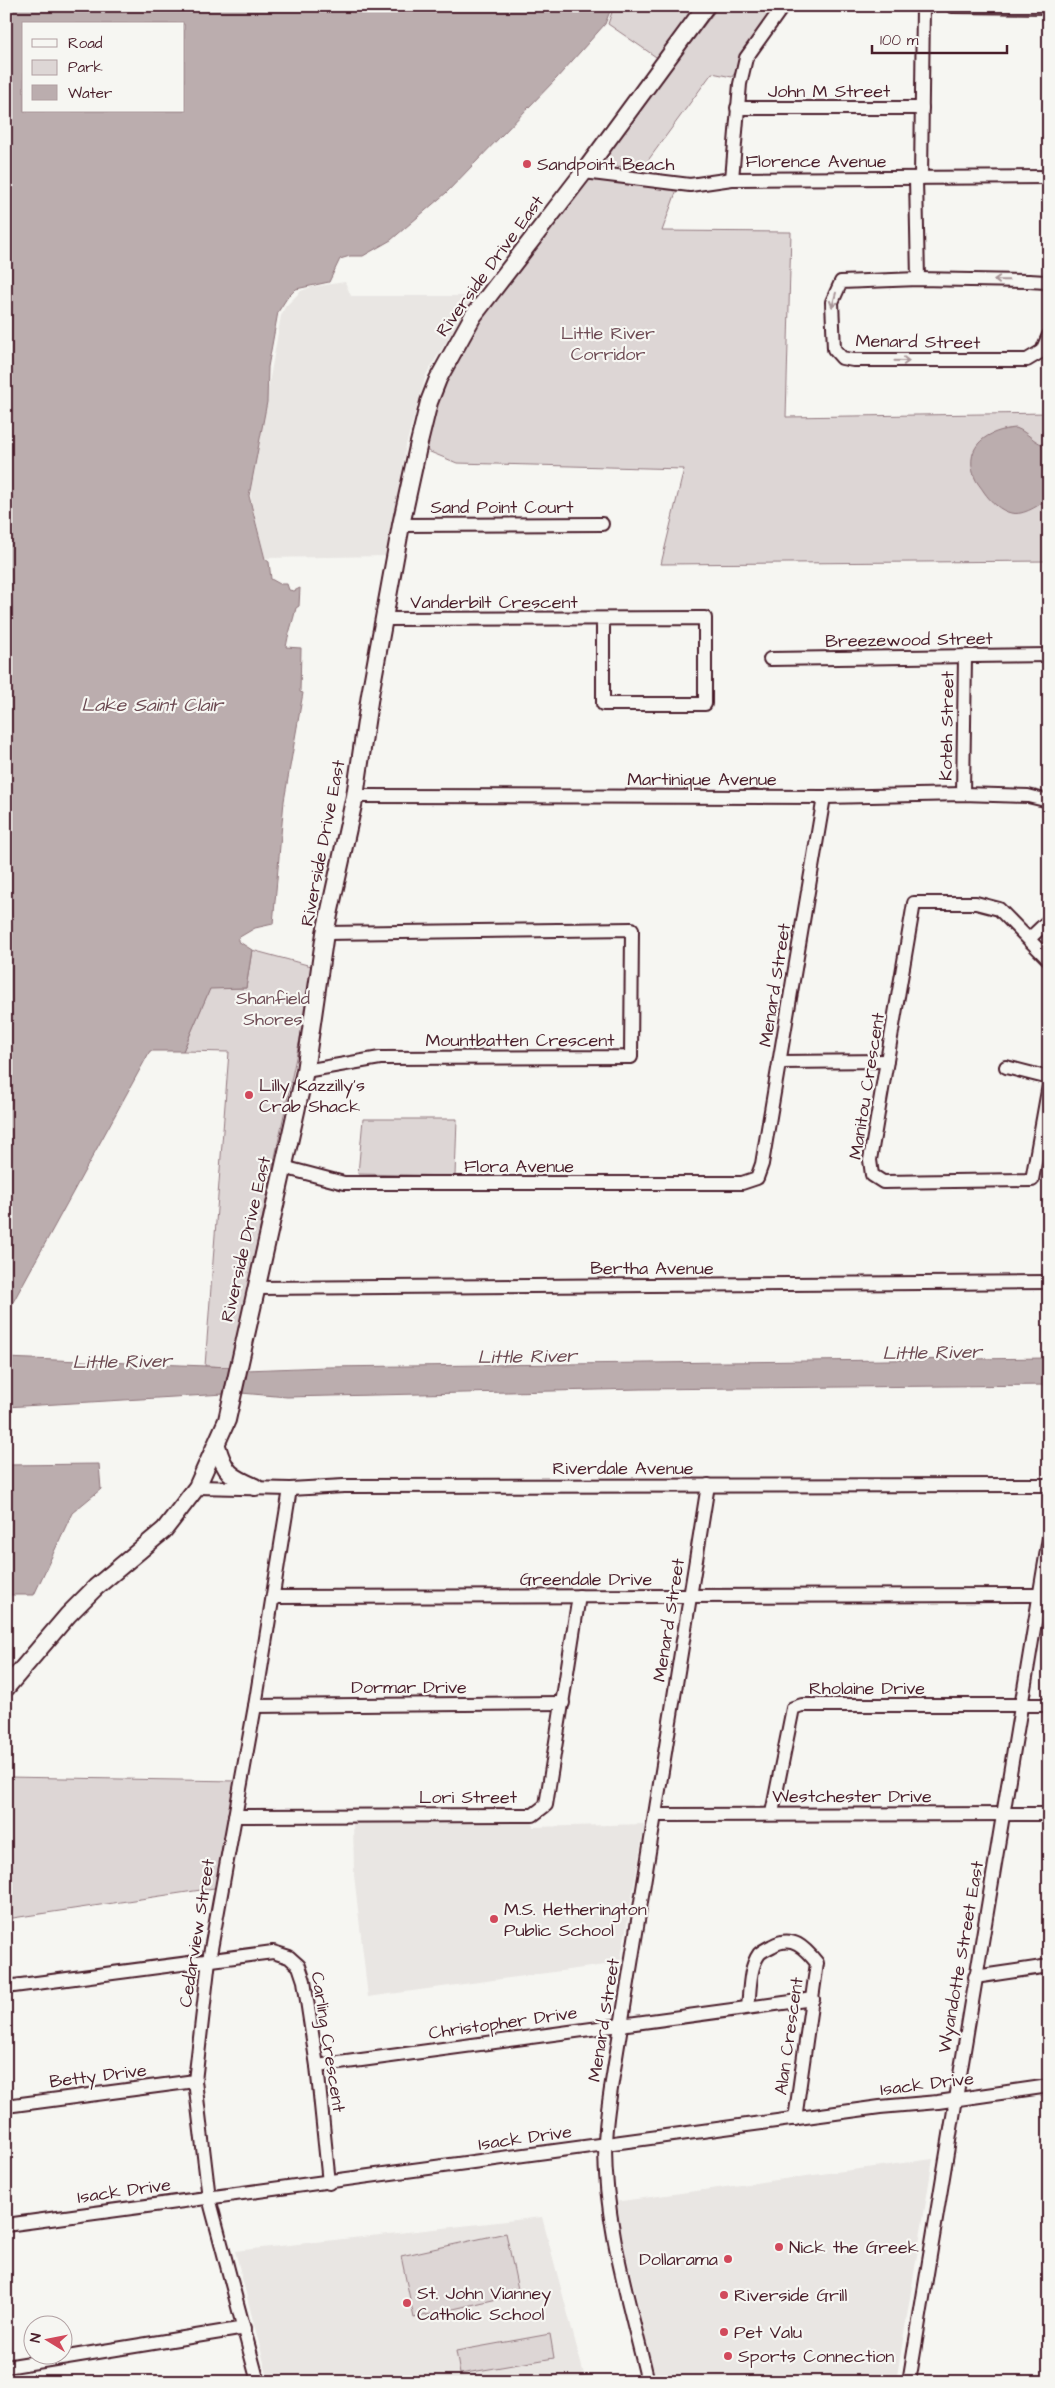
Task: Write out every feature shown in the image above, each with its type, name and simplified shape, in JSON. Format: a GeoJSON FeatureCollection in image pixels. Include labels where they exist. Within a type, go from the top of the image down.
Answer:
{"type":"FeatureCollection","features":[{"type":"Feature","properties":{"kind":"main road","name":"Riverside Drive East"},"geometry":{"type":"LineString","coordinates":[[6,1689],[68,1615],[96,1587],[164,1530],[197,1487],[227,1420],[242,1346],[305,1071],[326,933],[354,796],[401,525],[429,402],[448,357],[482,304],[584,172],[706,6]]}},
{"type":"Feature","properties":{"kind":"main road"},"geometry":{"type":"LineString","coordinates":[[217,1446],[225,1469],[232,1476],[255,1487]]}},
{"type":"Feature","properties":{"kind":"main road"},"geometry":{"type":"LineString","coordinates":[[6,1689],[33,1669],[67,1630]]}},
{"type":"Feature","properties":{"kind":"street"},"geometry":{"type":"LineString","coordinates":[[732,179],[737,108],[746,58],[783,6]]}},
{"type":"Feature","properties":{"kind":"street"},"geometry":{"type":"LineString","coordinates":[[918,279],[923,6]]}},
{"type":"Feature","properties":{"kind":"street"},"geometry":{"type":"LineString","coordinates":[[952,6],[1049,8]]}},
{"type":"Feature","properties":{"kind":"street","name":"John M Street"},"geometry":{"type":"LineString","coordinates":[[737,108],[922,108]]}},
{"type":"Feature","properties":{"kind":"street","name":"Florence Avenue"},"geometry":{"type":"LineString","coordinates":[[584,172],[690,185],[732,179],[1049,177]]}},
{"type":"Feature","properties":{"kind":"street","name":"Menard Street"},"geometry":{"type":"LineString","coordinates":[[1049,285],[1046,282],[1029,281],[918,279],[841,282],[832,302],[834,349],[842,358],[853,360],[1027,360],[1042,351],[1049,335]]}},
{"type":"Feature","properties":{"kind":"street","name":"Sand Point Court"},"geometry":{"type":"LineString","coordinates":[[401,525],[602,524]]}},
{"type":"Feature","properties":{"kind":"street","name":"Vanderbilt Crescent"},"geometry":{"type":"LineString","coordinates":[[385,619],[603,620],[705,618],[705,704],[603,704],[603,620]]}},
{"type":"Feature","properties":{"kind":"street","name":"Breezewood Street"},"geometry":{"type":"LineString","coordinates":[[770,659],[1049,655]]}},
{"type":"Feature","properties":{"kind":"street","name":"Koteh Street"},"geometry":{"type":"LineString","coordinates":[[963,794],[965,657]]}},
{"type":"Feature","properties":{"kind":"street","name":"Martinique Avenue"},"geometry":{"type":"LineString","coordinates":[[354,796],[824,797],[963,794],[1028,796],[1049,801]]}},
{"type":"Feature","properties":{"kind":"street","name":"Menard Street"},"geometry":{"type":"LineString","coordinates":[[757,1178],[762,1164],[780,1062],[824,797]]}},
{"type":"Feature","properties":{"kind":"street","name":"Manitou Crescent"},"geometry":{"type":"LineString","coordinates":[[1049,960],[999,909],[976,903],[914,903],[870,1160],[872,1175],[883,1182],[1032,1180],[1049,1085]]}},
{"type":"Feature","properties":{"kind":"street"},"geometry":{"type":"LineString","coordinates":[[1029,939],[1049,920]]}},
{"type":"Feature","properties":{"kind":"street","name":"Mountbatten Crescent"},"geometry":{"type":"LineString","coordinates":[[305,1071],[380,1058],[631,1057],[632,928],[326,933]]}},
{"type":"Feature","properties":{"kind":"street"},"geometry":{"type":"LineString","coordinates":[[780,1062],[887,1061]]}},
{"type":"Feature","properties":{"kind":"street"},"geometry":{"type":"LineString","coordinates":[[1006,1067],[1049,1078]]}},
{"type":"Feature","properties":{"kind":"street","name":"Flora Avenue"},"geometry":{"type":"LineString","coordinates":[[283,1167],[344,1183],[742,1183],[757,1178]]}},
{"type":"Feature","properties":{"kind":"street","name":"Bertha Avenue"},"geometry":{"type":"LineString","coordinates":[[255,1288],[1049,1282]]}},
{"type":"Feature","properties":{"kind":"street","name":"Menard Street"},"geometry":{"type":"LineString","coordinates":[[648,2382],[617,2255],[608,2208],[604,2145],[621,2024],[708,1485]]}},
{"type":"Feature","properties":{"kind":"street","name":"Riverdale Avenue"},"geometry":{"type":"LineString","coordinates":[[197,1487],[1049,1485]]}},
{"type":"Feature","properties":{"kind":"street","name":"Cedarview Street"},"geometry":{"type":"LineString","coordinates":[[258,2382],[209,2198],[195,2081],[208,1960],[255,1706],[290,1488]]}},
{"type":"Feature","properties":{"kind":"street","name":"Wyandotte Street East"},"geometry":{"type":"LineString","coordinates":[[909,2382],[1021,1705],[1044,1595],[1049,1538]]}},
{"type":"Feature","properties":{"kind":"street","name":"Greendale Drive"},"geometry":{"type":"LineString","coordinates":[[273,1597],[1044,1595]]}},
{"type":"Feature","properties":{"kind":"street","name":"Lori Street"},"geometry":{"type":"LineString","coordinates":[[235,1816],[533,1815],[546,1805],[579,1596]]}},
{"type":"Feature","properties":{"kind":"street","name":"Dormar Drive"},"geometry":{"type":"LineString","coordinates":[[255,1706],[563,1703]]}},
{"type":"Feature","properties":{"kind":"street","name":"Rholaine Drive"},"geometry":{"type":"LineString","coordinates":[[772,1813],[793,1708],[802,1705],[1049,1705]]}},
{"type":"Feature","properties":{"kind":"street","name":"Westchester Drive"},"geometry":{"type":"LineString","coordinates":[[655,1815],[772,1813],[1049,1814]]}},
{"type":"Feature","properties":{"kind":"street","name":"Alan Crescent"},"geometry":{"type":"LineString","coordinates":[[748,2007],[753,1969],[760,1953],[779,1942],[794,1942],[804,1946],[817,1963],[795,2119]]}},
{"type":"Feature","properties":{"kind":"street","name":"Carling Crescent"},"geometry":{"type":"LineString","coordinates":[[6,1987],[273,1952],[289,1957],[299,1966],[304,1980],[317,2066],[329,2183]]}},
{"type":"Feature","properties":{"kind":"street"},"geometry":{"type":"LineString","coordinates":[[975,1977],[1049,1966]]}},
{"type":"Feature","properties":{"kind":"street","name":"Christopher Drive"},"geometry":{"type":"LineString","coordinates":[[317,2066],[813,1999]]}},
{"type":"Feature","properties":{"kind":"street","name":"Betty Drive"},"geometry":{"type":"LineString","coordinates":[[6,2106],[195,2081]]}},
{"type":"Feature","properties":{"kind":"street","name":"Isack Drive"},"geometry":{"type":"LineString","coordinates":[[6,2225],[1049,2086]]}},
{"type":"Feature","properties":{"kind":"street"},"geometry":{"type":"LineString","coordinates":[[6,2367],[245,2328]]}},
{"type":"Feature","properties":{"kind":"shaded area"},"geometry":{"type":"Polygon","coordinates":[[[345,282],[351,296],[474,296],[426,375],[406,445],[388,556],[265,558],[251,500],[251,485],[281,316],[285,307],[301,291],[311,287],[345,282]]]}},
{"type":"Feature","properties":{"kind":"shaded area","name":"M.S. Hetherington Public School"},"geometry":{"type":"Polygon","coordinates":[[[532,1817],[533,1827],[645,1824],[620,1963],[368,1997],[354,1875],[353,1820],[532,1817]]]}},
{"type":"Feature","properties":{"kind":"shaded area"},"geometry":{"type":"Polygon","coordinates":[[[933,2159],[896,2382],[656,2382],[614,2202],[933,2159]]]}},
{"type":"Feature","properties":{"kind":"shaded area","name":"St. John Vianney Catholic School"},"geometry":{"type":"Polygon","coordinates":[[[542,2217],[586,2382],[269,2382],[235,2251],[542,2217]]]}},
{"type":"Feature","properties":{"kind":"green space"},"geometry":{"type":"Polygon","coordinates":[[[614,6],[697,6],[659,59],[608,24],[614,6]]]}},
{"type":"Feature","properties":{"kind":"green space"},"geometry":{"type":"Polygon","coordinates":[[[719,6],[781,6],[732,77],[712,73],[641,170],[599,163],[719,6]]]}},
{"type":"Feature","properties":{"kind":"green space","name":"Little River Corridor"},"geometry":{"type":"Polygon","coordinates":[[[585,171],[679,184],[662,231],[791,232],[786,417],[1049,413],[1049,561],[661,564],[684,469],[457,463],[418,447],[438,379],[585,171]]]}},
{"type":"Feature","properties":{"kind":"green space","name":"Shanfield Shores"},"geometry":{"type":"Polygon","coordinates":[[[252,950],[315,967],[231,1367],[205,1366],[229,1052],[183,1051],[210,988],[246,988],[252,950]]]}},
{"type":"Feature","properties":{"kind":"green space"},"geometry":{"type":"Polygon","coordinates":[[[363,1119],[457,1119],[455,1176],[358,1174],[363,1119]]]}},
{"type":"Feature","properties":{"kind":"green space"},"geometry":{"type":"Polygon","coordinates":[[[6,1777],[236,1781],[221,1887],[6,1919],[6,1777]]]}},
{"type":"Feature","properties":{"kind":"green space"},"geometry":{"type":"Polygon","coordinates":[[[506,2233],[519,2294],[414,2318],[401,2256],[506,2233]]]}},
{"type":"Feature","properties":{"kind":"green space"},"geometry":{"type":"Polygon","coordinates":[[[550,2334],[554,2358],[460,2374],[456,2351],[550,2334]]]}},
{"type":"Feature","properties":{"kind":"water","name":"Lake Saint Clair"},"geometry":{"type":"Polygon","coordinates":[[[6,6],[612,6],[605,24],[556,79],[446,193],[391,240],[363,256],[350,256],[340,259],[329,282],[296,289],[287,298],[278,312],[268,367],[267,402],[249,496],[265,559],[269,562],[271,579],[280,584],[287,584],[289,590],[294,591],[300,588],[299,606],[296,608],[286,647],[301,648],[300,692],[303,693],[284,801],[273,924],[255,928],[238,938],[238,941],[252,950],[246,988],[210,989],[183,1051],[150,1051],[6,1315],[6,6]]]}},
{"type":"Feature","properties":{"kind":"water"},"geometry":{"type":"Polygon","coordinates":[[[1016,428],[1039,443],[1049,446],[1049,498],[1031,509],[1016,514],[1003,510],[989,499],[974,476],[972,456],[981,441],[988,436],[1006,429],[1016,428]]]}},
{"type":"Feature","properties":{"kind":"water"},"geometry":{"type":"Polygon","coordinates":[[[6,1358],[231,1367],[246,1370],[326,1367],[1049,1358],[1049,1385],[641,1389],[287,1397],[241,1393],[6,1407],[6,1358]]]}},
{"type":"Feature","properties":{"kind":"water"},"geometry":{"type":"Polygon","coordinates":[[[99,1464],[101,1489],[72,1513],[34,1595],[6,1595],[6,1465],[99,1464]]]}},
{"type":"Feature","properties":{"kind":"place","name":"Sandpoint Beach"},"geometry":{"type":"Point","coordinates":[527,164]}},
{"type":"Feature","properties":{"kind":"place","name":"Lilly Kazzilly's Crab Shack"},"geometry":{"type":"Point","coordinates":[249,1095]}},
{"type":"Feature","properties":{"kind":"place","name":"M.S. Hetherington Public School"},"geometry":{"type":"Point","coordinates":[494,1919]}},
{"type":"Feature","properties":{"kind":"place","name":"Nick the Greek"},"geometry":{"type":"Point","coordinates":[779,2247]}},
{"type":"Feature","properties":{"kind":"place","name":"Dollarama"},"geometry":{"type":"Point","coordinates":[728,2259]}},
{"type":"Feature","properties":{"kind":"place","name":"Riverside Grill"},"geometry":{"type":"Point","coordinates":[724,2295]}},
{"type":"Feature","properties":{"kind":"place","name":"St. John Vianney Catholic School"},"geometry":{"type":"Point","coordinates":[407,2303]}},
{"type":"Feature","properties":{"kind":"place","name":"Pet Valu"},"geometry":{"type":"Point","coordinates":[724,2332]}},
{"type":"Feature","properties":{"kind":"place","name":"Sports Connection"},"geometry":{"type":"Point","coordinates":[728,2356]}},
{"type":"Feature","properties":{"kind":"water label","name":"Little River"},"geometry":{"type":"Point","coordinates":[932,1353]}},
{"type":"Feature","properties":{"kind":"water label","name":"Little River"},"geometry":{"type":"Point","coordinates":[527,1357]}},
{"type":"Feature","properties":{"kind":"water label","name":"Little River"},"geometry":{"type":"Point","coordinates":[122,1362]}}]}
